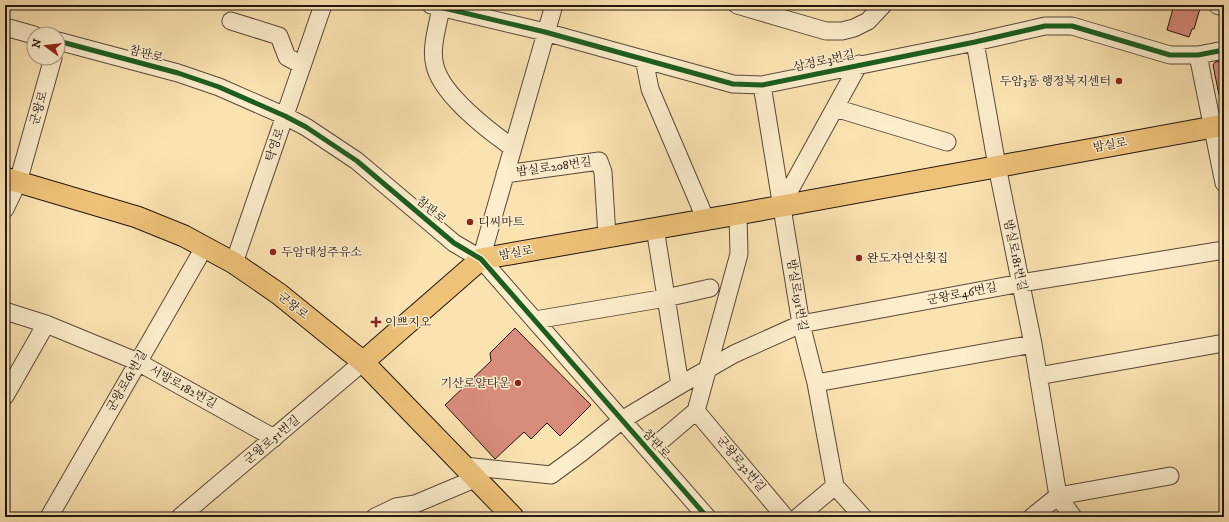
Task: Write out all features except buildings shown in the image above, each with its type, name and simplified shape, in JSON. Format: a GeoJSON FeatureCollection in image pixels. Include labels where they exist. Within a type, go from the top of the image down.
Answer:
{"type":"FeatureCollection","features":[{"type":"Feature","properties":{"kind":"main road","name":"밤실로"},"geometry":{"type":"LineString","coordinates":[[363,362],[481,259],[706,220],[1219,125]]}},
{"type":"Feature","properties":{"kind":"main road","name":"군왕로"},"geometry":{"type":"LineString","coordinates":[[11,180],[137,217],[169,229],[205,246],[234,263],[279,294],[363,362],[513,517]]}},
{"type":"Feature","properties":{"kind":"street","name":"탁영로"},"geometry":{"type":"LineString","coordinates":[[234,263],[323,5]]}},
{"type":"Feature","properties":{"kind":"street","name":"밤실로208번길"},"geometry":{"type":"LineString","coordinates":[[481,259],[554,5]]}},
{"type":"Feature","properties":{"kind":"street"},"geometry":{"type":"LineString","coordinates":[[737,5],[786,12],[826,31],[842,31],[854,28],[868,21],[883,5]]}},
{"type":"Feature","properties":{"kind":"street"},"geometry":{"type":"LineString","coordinates":[[1217,5],[1224,7]]}},
{"type":"Feature","properties":{"kind":"street","name":"삼정로3번길"},"geometry":{"type":"LineString","coordinates":[[450,91],[441,79],[435,66],[434,47],[436,6],[545,32],[733,84],[762,84],[975,42],[1029,28],[1063,25],[1106,35],[1160,53],[1183,56],[1224,50]]}},
{"type":"Feature","properties":{"kind":"street"},"geometry":{"type":"LineString","coordinates":[[231,21],[279,36],[286,57],[302,65]]}},
{"type":"Feature","properties":{"kind":"street"},"geometry":{"type":"LineString","coordinates":[[5,27],[26,33]]}},
{"type":"Feature","properties":{"kind":"street"},"geometry":{"type":"LineString","coordinates":[[975,42],[997,166]]}},
{"type":"Feature","properties":{"kind":"street","name":"참판로"},"geometry":{"type":"LineString","coordinates":[[66,44],[178,73],[219,87],[285,116],[320,136],[357,161],[454,243],[481,259],[707,517]]}},
{"type":"Feature","properties":{"kind":"street"},"geometry":{"type":"LineString","coordinates":[[1198,55],[1219,125],[1224,183]]}},
{"type":"Feature","properties":{"kind":"street"},"geometry":{"type":"LineString","coordinates":[[644,59],[650,89],[706,220]]}},
{"type":"Feature","properties":{"kind":"street"},"geometry":{"type":"LineString","coordinates":[[781,206],[859,64]]}},
{"type":"Feature","properties":{"kind":"street","name":"군왕로"},"geometry":{"type":"LineString","coordinates":[[11,180],[50,66]]}},
{"type":"Feature","properties":{"kind":"street"},"geometry":{"type":"LineString","coordinates":[[762,84],[781,206]]}},
{"type":"Feature","properties":{"kind":"street","name":"밤실로208번길"},"geometry":{"type":"LineString","coordinates":[[450,91],[479,123],[512,148]]}},
{"type":"Feature","properties":{"kind":"street"},"geometry":{"type":"LineString","coordinates":[[834,108],[947,142]]}},
{"type":"Feature","properties":{"kind":"street","name":"밤실로208번길"},"geometry":{"type":"LineString","coordinates":[[505,174],[599,161],[603,172],[607,236]]}},
{"type":"Feature","properties":{"kind":"street","name":"밤실로181번길"},"geometry":{"type":"LineString","coordinates":[[997,166],[1033,344],[1058,496],[1073,517]]}},
{"type":"Feature","properties":{"kind":"street"},"geometry":{"type":"LineString","coordinates":[[5,209],[11,180]]}},
{"type":"Feature","properties":{"kind":"street","name":"밤실로191번길"},"geometry":{"type":"LineString","coordinates":[[781,206],[801,324],[816,383],[835,486]]}},
{"type":"Feature","properties":{"kind":"street"},"geometry":{"type":"LineString","coordinates":[[649,451],[696,411],[709,369],[739,254],[738,214]]}},
{"type":"Feature","properties":{"kind":"street"},"geometry":{"type":"LineString","coordinates":[[655,228],[680,385]]}},
{"type":"Feature","properties":{"kind":"street","name":"군왕로61번길"},"geometry":{"type":"LineString","coordinates":[[49,517],[205,246]]}},
{"type":"Feature","properties":{"kind":"street","name":"군왕로46번길"},"geometry":{"type":"LineString","coordinates":[[470,472],[551,475],[582,454],[622,420],[734,354],[801,324],[1021,283],[1224,250]]}},
{"type":"Feature","properties":{"kind":"street"},"geometry":{"type":"LineString","coordinates":[[535,320],[666,298],[710,288]]}},
{"type":"Feature","properties":{"kind":"street","name":"서방로182번길"},"geometry":{"type":"LineString","coordinates":[[5,311],[46,324],[138,362],[274,438]]}},
{"type":"Feature","properties":{"kind":"street"},"geometry":{"type":"LineString","coordinates":[[5,396],[46,324]]}},
{"type":"Feature","properties":{"kind":"street"},"geometry":{"type":"LineString","coordinates":[[1038,376],[1224,343]]}},
{"type":"Feature","properties":{"kind":"street"},"geometry":{"type":"LineString","coordinates":[[816,383],[1033,344]]}},
{"type":"Feature","properties":{"kind":"street","name":"군왕로51번길"},"geometry":{"type":"LineString","coordinates":[[180,517],[363,362]]}},
{"type":"Feature","properties":{"kind":"street","name":"군왕로32번길"},"geometry":{"type":"LineString","coordinates":[[696,411],[786,517]]}},
{"type":"Feature","properties":{"kind":"street"},"geometry":{"type":"LineString","coordinates":[[375,517],[396,506],[414,504],[470,472]]}},
{"type":"Feature","properties":{"kind":"street"},"geometry":{"type":"LineString","coordinates":[[1032,517],[1058,496],[1170,476]]}},
{"type":"Feature","properties":{"kind":"street"},"geometry":{"type":"LineString","coordinates":[[798,517],[835,486],[863,517]]}},
{"type":"Feature","properties":{"kind":"cycle path"},"geometry":{"type":"LineString","coordinates":[[431,5],[545,32],[733,84],[762,85],[975,42],[1045,26],[1072,26],[1170,55],[1198,55],[1224,50]]}},
{"type":"Feature","properties":{"kind":"cycle path"},"geometry":{"type":"LineString","coordinates":[[66,43],[178,73],[219,87],[285,116],[306,127],[357,161],[454,243],[481,259],[707,517]]}},
{"type":"Feature","properties":{"kind":"place","name":"두암3동 행정복지센터"},"geometry":{"type":"Point","coordinates":[1119,81]}},
{"type":"Feature","properties":{"kind":"place","name":"디씨마트"},"geometry":{"type":"Point","coordinates":[470,222]}},
{"type":"Feature","properties":{"kind":"place","name":"두암대성주유소"},"geometry":{"type":"Point","coordinates":[273,252]}},
{"type":"Feature","properties":{"kind":"place","name":"완도자연산횟집"},"geometry":{"type":"Point","coordinates":[859,258]}},
{"type":"Feature","properties":{"kind":"place","name":"이쁘지오"},"geometry":{"type":"Point","coordinates":[376,322]}},
{"type":"Feature","properties":{"kind":"place","name":"기산로얄타운"},"geometry":{"type":"Point","coordinates":[518,383]}}]}
